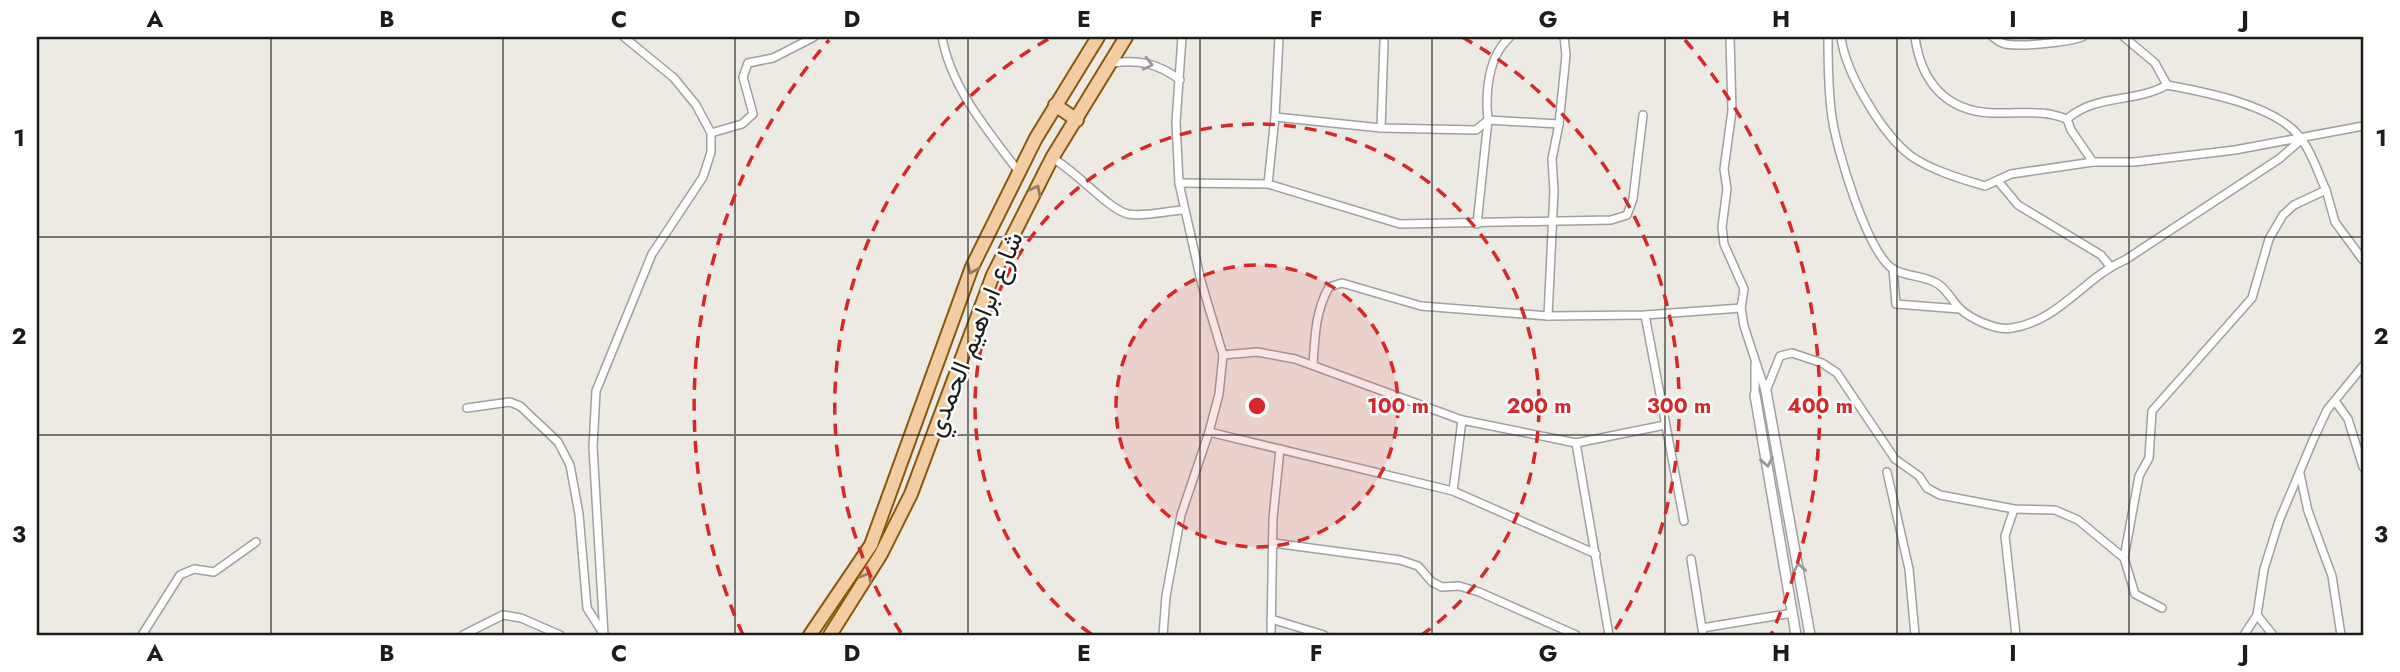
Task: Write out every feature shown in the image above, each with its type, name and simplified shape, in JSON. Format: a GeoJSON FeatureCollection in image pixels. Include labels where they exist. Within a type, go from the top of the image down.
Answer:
{"type":"FeatureCollection","features":[{"type":"Feature","properties":{"kind":"main road","name":"شارع ابراهيم الحمدي"},"geometry":{"type":"LineString","coordinates":[[810,635],[871,545],[972,267],[1055,105],[1098,37]]}},
{"type":"Feature","properties":{"kind":"main road","name":"شارع ابراهيم الحمدي"},"geometry":{"type":"LineString","coordinates":[[831,635],[911,494],[993,275],[1052,158],[1113,63],[1126,37]]}},
{"type":"Feature","properties":{"kind":"main road"},"geometry":{"type":"LineString","coordinates":[[1055,105],[1077,120]]}},
{"type":"Feature","properties":{"kind":"main road"},"geometry":{"type":"LineString","coordinates":[[893,485],[911,494]]}},
{"type":"Feature","properties":{"kind":"main road"},"geometry":{"type":"LineString","coordinates":[[839,591],[853,600]]}},
{"type":"Feature","properties":{"kind":"street"},"geometry":{"type":"LineString","coordinates":[[604,634],[593,447],[596,391],[652,254],[703,177],[711,152],[711,133],[696,105],[674,78],[634,39],[624,37]]}},
{"type":"Feature","properties":{"kind":"street"},"geometry":{"type":"LineString","coordinates":[[711,133],[742,124],[753,114],[743,76],[748,63],[773,58],[814,37]]}},
{"type":"Feature","properties":{"kind":"street"},"geometry":{"type":"LineString","coordinates":[[942,37],[944,51],[966,97],[1019,172]]}},
{"type":"Feature","properties":{"kind":"street"},"geometry":{"type":"LineString","coordinates":[[1163,635],[1166,596],[1181,515],[1219,394],[1223,355],[1183,210],[1179,183],[1176,122],[1182,37]]}},
{"type":"Feature","properties":{"kind":"street"},"geometry":{"type":"LineString","coordinates":[[1268,184],[1279,37]]}},
{"type":"Feature","properties":{"kind":"street"},"geometry":{"type":"LineString","coordinates":[[1477,224],[1488,120],[1486,103],[1493,62],[1510,37]]}},
{"type":"Feature","properties":{"kind":"street"},"geometry":{"type":"LineString","coordinates":[[1548,316],[1552,159],[1559,124],[1566,55],[1564,37]]}},
{"type":"Feature","properties":{"kind":"street"},"geometry":{"type":"LineString","coordinates":[[1730,37],[1732,111],[1724,169],[1727,189],[1722,227],[1724,244],[1744,289],[1741,308],[1766,391],[1810,635]]}},
{"type":"Feature","properties":{"kind":"street"},"geometry":{"type":"LineString","coordinates":[[1828,37],[1832,118],[1863,222],[1877,251],[1893,269],[1939,284],[1960,309]]}},
{"type":"Feature","properties":{"kind":"street"},"geometry":{"type":"LineString","coordinates":[[1841,37],[1862,92],[1886,131],[1909,155],[1927,165],[1985,186],[2011,174],[2093,162],[2134,162],[2302,139],[2363,126]]}},
{"type":"Feature","properties":{"kind":"street"},"geometry":{"type":"LineString","coordinates":[[1915,37],[1922,72],[1933,86],[1960,106],[1989,113],[2045,111],[2067,119]]}},
{"type":"Feature","properties":{"kind":"street"},"geometry":{"type":"LineString","coordinates":[[1993,37],[2003,44],[2072,41],[2082,37]]}},
{"type":"Feature","properties":{"kind":"street"},"geometry":{"type":"LineString","coordinates":[[2124,37],[2155,63],[2167,85]]}},
{"type":"Feature","properties":{"kind":"street"},"geometry":{"type":"LineString","coordinates":[[1381,128],[1384,43]]}},
{"type":"Feature","properties":{"kind":"street"},"geometry":{"type":"LineString","coordinates":[[1113,63],[1148,63],[1180,80]]}},
{"type":"Feature","properties":{"kind":"street"},"geometry":{"type":"LineString","coordinates":[[2067,119],[2082,106],[2149,95],[2167,85],[2211,93],[2281,121],[2302,139],[2326,190],[2335,222],[2363,260]]}},
{"type":"Feature","properties":{"kind":"street"},"geometry":{"type":"LineString","coordinates":[[1179,183],[1268,184],[1400,224],[1611,220],[1627,215],[1633,199],[1643,115]]}},
{"type":"Feature","properties":{"kind":"street"},"geometry":{"type":"LineString","coordinates":[[1275,117],[1381,128],[1476,130],[1488,120],[1559,124]]}},
{"type":"Feature","properties":{"kind":"street"},"geometry":{"type":"LineString","coordinates":[[2067,119],[2071,130],[2093,162]]}},
{"type":"Feature","properties":{"kind":"street"},"geometry":{"type":"LineString","coordinates":[[1893,269],[1896,304],[1960,309],[2001,330],[2015,328],[2042,317],[2077,296],[2110,266],[2125,260],[2279,159],[2302,139]]}},
{"type":"Feature","properties":{"kind":"street"},"geometry":{"type":"LineString","coordinates":[[1052,158],[1069,167],[1105,200],[1126,214],[1183,210]]}},
{"type":"Feature","properties":{"kind":"street"},"geometry":{"type":"LineString","coordinates":[[1998,181],[2018,205],[2101,255],[2110,266]]}},
{"type":"Feature","properties":{"kind":"street"},"geometry":{"type":"LineString","coordinates":[[2162,608],[2135,594],[2124,558],[2139,476],[2149,458],[2152,411],[2252,298],[2269,239],[2284,215],[2294,205],[2326,190]]}},
{"type":"Feature","properties":{"kind":"street"},"geometry":{"type":"LineString","coordinates":[[1313,365],[1317,316],[1322,299],[1329,287],[1342,283],[1421,306],[1548,316],[1645,315],[1741,308]]}},
{"type":"Feature","properties":{"kind":"street"},"geometry":{"type":"LineString","coordinates":[[1645,315],[1684,521]]}},
{"type":"Feature","properties":{"kind":"street"},"geometry":{"type":"LineString","coordinates":[[1223,355],[1257,352],[1313,365],[1462,420],[1576,443],[1665,425]]}},
{"type":"Feature","properties":{"kind":"street"},"geometry":{"type":"LineString","coordinates":[[1766,391],[1780,356],[1792,353],[1822,363],[1837,373],[1895,459],[1919,476],[1927,488],[1940,495],[2014,509],[2055,510],[2078,520],[2124,558]]}},
{"type":"Feature","properties":{"kind":"street"},"geometry":{"type":"LineString","coordinates":[[1755,356],[1755,395],[1796,635]]}},
{"type":"Feature","properties":{"kind":"street"},"geometry":{"type":"LineString","coordinates":[[2244,635],[2257,615],[2264,569],[2278,521],[2327,410],[2363,366]]}},
{"type":"Feature","properties":{"kind":"street"},"geometry":{"type":"LineString","coordinates":[[2335,401],[2348,419],[2363,467]]}},
{"type":"Feature","properties":{"kind":"street"},"geometry":{"type":"LineString","coordinates":[[467,408],[510,402],[520,406],[558,442],[570,465],[579,514],[587,608],[604,634]]}},
{"type":"Feature","properties":{"kind":"street"},"geometry":{"type":"LineString","coordinates":[[1453,491],[1462,420]]}},
{"type":"Feature","properties":{"kind":"street"},"geometry":{"type":"LineString","coordinates":[[1209,432],[1453,491],[1596,554]]}},
{"type":"Feature","properties":{"kind":"street"},"geometry":{"type":"LineString","coordinates":[[1576,443],[1609,635]]}},
{"type":"Feature","properties":{"kind":"street"},"geometry":{"type":"LineString","coordinates":[[1271,635],[1273,543],[1280,449]]}},
{"type":"Feature","properties":{"kind":"street"},"geometry":{"type":"LineString","coordinates":[[1887,472],[1909,569],[1915,635]]}},
{"type":"Feature","properties":{"kind":"street"},"geometry":{"type":"LineString","coordinates":[[2300,472],[2308,512],[2332,576],[2341,635]]}},
{"type":"Feature","properties":{"kind":"street"},"geometry":{"type":"LineString","coordinates":[[2014,509],[2004,536],[2017,635]]}},
{"type":"Feature","properties":{"kind":"street"},"geometry":{"type":"LineString","coordinates":[[142,635],[180,575],[194,569],[214,572],[256,542]]}},
{"type":"Feature","properties":{"kind":"street"},"geometry":{"type":"LineString","coordinates":[[1273,543],[1400,560],[1419,566],[1432,582],[1442,587],[1459,586],[1479,592],[1576,635]]}},
{"type":"Feature","properties":{"kind":"street"},"geometry":{"type":"LineString","coordinates":[[1691,559],[1702,631],[1793,613]]}},
{"type":"Feature","properties":{"kind":"street"},"geometry":{"type":"LineString","coordinates":[[463,635],[503,615],[521,618],[560,635]]}},
{"type":"Feature","properties":{"kind":"street"},"geometry":{"type":"LineString","coordinates":[[2257,615],[2273,635]]}},
{"type":"Feature","properties":{"kind":"street"},"geometry":{"type":"LineString","coordinates":[[1271,619],[1324,635]]}},
{"type":"Feature","properties":{"kind":"street"},"geometry":{"type":"LineString","coordinates":[[482,627],[486,635]]}}]}
